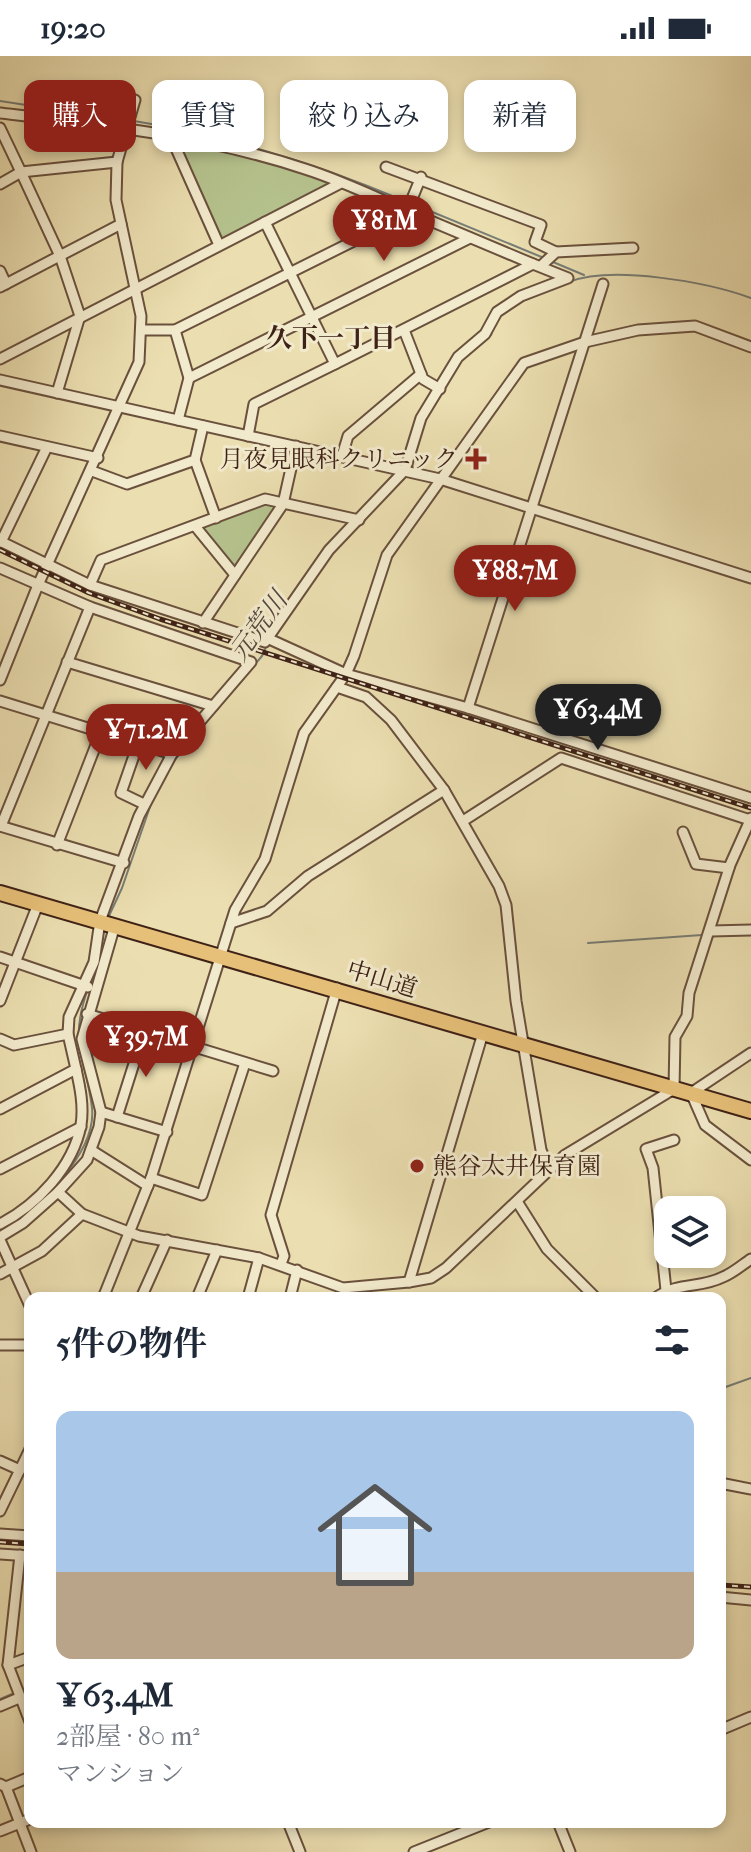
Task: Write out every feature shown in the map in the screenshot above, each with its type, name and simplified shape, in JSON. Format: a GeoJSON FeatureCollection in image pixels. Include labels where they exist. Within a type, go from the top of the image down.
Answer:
{"type":"FeatureCollection","features":[{"type":"Feature","properties":{"kind":"highway","name":"中山道"},"geometry":{"type":"LineString","coordinates":[[0,893],[337,988],[751,1111]]}},
{"type":"Feature","properties":{"kind":"street"},"geometry":{"type":"LineString","coordinates":[[0,113],[24,115]]}},
{"type":"Feature","properties":{"kind":"street"},"geometry":{"type":"LineString","coordinates":[[2,135],[60,256],[80,316],[57,393]]}},
{"type":"Feature","properties":{"kind":"street"},"geometry":{"type":"LineString","coordinates":[[0,680],[38,585],[121,408],[139,362],[142,330],[136,287],[116,200],[120,152]]}},
{"type":"Feature","properties":{"kind":"street"},"geometry":{"type":"LineString","coordinates":[[178,152],[219,245]]}},
{"type":"Feature","properties":{"kind":"street"},"geometry":{"type":"LineString","coordinates":[[47,447],[0,542],[90,585],[265,642],[272,640],[329,550],[405,470],[421,418],[458,357],[485,334],[497,312],[521,296],[568,278],[470,238],[409,205],[243,152]]}},
{"type":"Feature","properties":{"kind":"street"},"geometry":{"type":"LineString","coordinates":[[0,184],[21,172],[117,162]]}},
{"type":"Feature","properties":{"kind":"street"},"geometry":{"type":"LineString","coordinates":[[386,167],[421,177],[541,225],[535,242],[554,253]]}},
{"type":"Feature","properties":{"kind":"street"},"geometry":{"type":"LineString","coordinates":[[142,330],[175,330],[404,216],[421,177]]}},
{"type":"Feature","properties":{"kind":"street"},"geometry":{"type":"LineString","coordinates":[[0,359],[341,183]]}},
{"type":"Feature","properties":{"kind":"street"},"geometry":{"type":"LineString","coordinates":[[265,222],[335,364]]}},
{"type":"Feature","properties":{"kind":"street"},"geometry":{"type":"LineString","coordinates":[[0,271],[3,285],[121,224]]}},
{"type":"Feature","properties":{"kind":"street"},"geometry":{"type":"LineString","coordinates":[[189,378],[470,238]]}},
{"type":"Feature","properties":{"kind":"street"},"geometry":{"type":"LineString","coordinates":[[248,436],[254,404],[539,264],[554,253],[633,248]]}},
{"type":"Feature","properties":{"kind":"street"},"geometry":{"type":"LineString","coordinates":[[468,708],[603,284]]}},
{"type":"Feature","properties":{"kind":"street"},"geometry":{"type":"LineString","coordinates":[[106,1292],[131,1233],[167,1132],[231,923],[265,859],[304,733],[346,674],[387,555],[524,363],[585,342],[638,330],[695,326],[751,347]]}},
{"type":"Feature","properties":{"kind":"street"},"geometry":{"type":"LineString","coordinates":[[175,330],[189,378],[178,420]]}},
{"type":"Feature","properties":{"kind":"street"},"geometry":{"type":"LineString","coordinates":[[404,330],[421,374],[440,389]]}},
{"type":"Feature","properties":{"kind":"street"},"geometry":{"type":"LineString","coordinates":[[342,456],[348,436],[421,374]]}},
{"type":"Feature","properties":{"kind":"street"},"geometry":{"type":"LineString","coordinates":[[0,380],[440,479],[751,578]]}},
{"type":"Feature","properties":{"kind":"street"},"geometry":{"type":"LineString","coordinates":[[203,426],[195,460],[216,518]]}},
{"type":"Feature","properties":{"kind":"street"},"geometry":{"type":"LineString","coordinates":[[0,436],[98,458]]}},
{"type":"Feature","properties":{"kind":"street"},"geometry":{"type":"LineString","coordinates":[[203,623],[283,504],[296,446]]}},
{"type":"Feature","properties":{"kind":"street"},"geometry":{"type":"LineString","coordinates":[[92,471],[127,484],[195,460]]}},
{"type":"Feature","properties":{"kind":"street"},"geometry":{"type":"LineString","coordinates":[[90,585],[101,560],[265,499],[359,520]]}},
{"type":"Feature","properties":{"kind":"street"},"geometry":{"type":"LineString","coordinates":[[195,526],[235,575]]}},
{"type":"Feature","properties":{"kind":"street"},"geometry":{"type":"LineString","coordinates":[[0,568],[90,607],[251,662],[172,754],[144,804],[94,962],[69,1017],[68,1034],[82,1102],[81,1127],[58,1177],[17,1214],[0,1224]]}},
{"type":"Feature","properties":{"kind":"street"},"geometry":{"type":"LineString","coordinates":[[90,607],[0,826],[124,863]]}},
{"type":"Feature","properties":{"kind":"street"},"geometry":{"type":"LineString","coordinates":[[272,640],[289,651],[346,674],[468,708],[751,798]]}},
{"type":"Feature","properties":{"kind":"street"},"geometry":{"type":"LineString","coordinates":[[67,662],[213,706]]}},
{"type":"Feature","properties":{"kind":"street"},"geometry":{"type":"LineString","coordinates":[[337,687],[366,697],[391,720],[444,790],[506,905],[541,1150],[549,1168]]}},
{"type":"Feature","properties":{"kind":"street"},"geometry":{"type":"LineString","coordinates":[[0,701],[172,754]]}},
{"type":"Feature","properties":{"kind":"street"},"geometry":{"type":"LineString","coordinates":[[57,845],[101,732]]}},
{"type":"Feature","properties":{"kind":"street"},"geometry":{"type":"LineString","coordinates":[[138,744],[121,793],[144,804]]}},
{"type":"Feature","properties":{"kind":"street"},"geometry":{"type":"LineString","coordinates":[[352,1292],[431,1278],[518,1203],[549,1168],[674,1089],[675,1037],[687,1016],[689,993],[729,868],[750,819],[561,758],[463,821]]}},
{"type":"Feature","properties":{"kind":"street"},"geometry":{"type":"LineString","coordinates":[[231,923],[267,911],[308,876],[444,790]]}},
{"type":"Feature","properties":{"kind":"street"},"geometry":{"type":"LineString","coordinates":[[683,832],[696,864],[729,868]]}},
{"type":"Feature","properties":{"kind":"street"},"geometry":{"type":"LineString","coordinates":[[0,1001],[38,904]]}},
{"type":"Feature","properties":{"kind":"street"},"geometry":{"type":"LineString","coordinates":[[24,1293],[0,1238],[23,1223],[58,1192],[87,1160],[101,1112],[82,1039],[107,923]]}},
{"type":"Feature","properties":{"kind":"street"},"geometry":{"type":"LineString","coordinates":[[711,931],[751,930]]}},
{"type":"Feature","properties":{"kind":"street"},"geometry":{"type":"LineString","coordinates":[[0,957],[95,990]]}},
{"type":"Feature","properties":{"kind":"street"},"geometry":{"type":"LineString","coordinates":[[281,1264],[284,1256],[271,1215],[337,988]]}},
{"type":"Feature","properties":{"kind":"street"},"geometry":{"type":"LineString","coordinates":[[87,1014],[273,1071]]}},
{"type":"Feature","properties":{"kind":"street"},"geometry":{"type":"LineString","coordinates":[[117,1117],[144,1032]]}},
{"type":"Feature","properties":{"kind":"street"},"geometry":{"type":"LineString","coordinates":[[409,1282],[483,1033]]}},
{"type":"Feature","properties":{"kind":"street"},"geometry":{"type":"LineString","coordinates":[[0,1039],[14,1045],[68,1034]]}},
{"type":"Feature","properties":{"kind":"street"},"geometry":{"type":"LineString","coordinates":[[751,1053],[691,1093],[705,1125],[751,1160]]}},
{"type":"Feature","properties":{"kind":"street"},"geometry":{"type":"LineString","coordinates":[[91,1150],[150,1182],[202,1195],[245,1063]]}},
{"type":"Feature","properties":{"kind":"street"},"geometry":{"type":"LineString","coordinates":[[0,1109],[76,1069]]}},
{"type":"Feature","properties":{"kind":"street"},"geometry":{"type":"LineString","coordinates":[[101,1112],[167,1132]]}},
{"type":"Feature","properties":{"kind":"street"},"geometry":{"type":"LineString","coordinates":[[0,1169],[81,1127]]}},
{"type":"Feature","properties":{"kind":"street"},"geometry":{"type":"LineString","coordinates":[[666,1290],[653,1168],[646,1149],[674,1140]]}},
{"type":"Feature","properties":{"kind":"street"},"geometry":{"type":"LineString","coordinates":[[58,1192],[82,1214],[131,1233],[281,1264],[344,1292]]}},
{"type":"Feature","properties":{"kind":"street"},"geometry":{"type":"LineString","coordinates":[[518,1203],[547,1249],[590,1292]]}},
{"type":"Feature","properties":{"kind":"street"},"geometry":{"type":"LineString","coordinates":[[0,1274],[53,1242],[82,1214]]}},
{"type":"Feature","properties":{"kind":"street"},"geometry":{"type":"LineString","coordinates":[[144,1292],[167,1240]]}},
{"type":"Feature","properties":{"kind":"street"},"geometry":{"type":"LineString","coordinates":[[200,1292],[217,1250]]}},
{"type":"Feature","properties":{"kind":"street"},"geometry":{"type":"LineString","coordinates":[[250,1292],[259,1258]]}},
{"type":"Feature","properties":{"kind":"street"},"geometry":{"type":"LineString","coordinates":[[663,1292],[689,1282],[702,1283],[723,1277],[751,1259]]}},
{"type":"Feature","properties":{"kind":"street"},"geometry":{"type":"LineString","coordinates":[[292,1292],[297,1270]]}},
{"type":"Feature","properties":{"kind":"street"},"geometry":{"type":"LineString","coordinates":[[0,1345],[24,1345]]}},
{"type":"Feature","properties":{"kind":"street"},"geometry":{"type":"LineString","coordinates":[[0,1461],[20,1470]]}},
{"type":"Feature","properties":{"kind":"street"},"geometry":{"type":"LineString","coordinates":[[0,1511],[24,1462]]}},
{"type":"Feature","properties":{"kind":"street"},"geometry":{"type":"LineString","coordinates":[[726,1484],[751,1489]]}},
{"type":"Feature","properties":{"kind":"street"},"geometry":{"type":"LineString","coordinates":[[0,1534],[24,1536]]}},
{"type":"Feature","properties":{"kind":"street"},"geometry":{"type":"LineString","coordinates":[[0,1554],[24,1555]]}},
{"type":"Feature","properties":{"kind":"street"},"geometry":{"type":"LineString","coordinates":[[24,1561],[8,1665],[24,1709]]}},
{"type":"Feature","properties":{"kind":"street"},"geometry":{"type":"LineString","coordinates":[[726,1598],[751,1600]]}},
{"type":"Feature","properties":{"kind":"street"},"geometry":{"type":"LineString","coordinates":[[0,1628],[12,1628]]}},
{"type":"Feature","properties":{"kind":"street"},"geometry":{"type":"LineString","coordinates":[[8,1665],[24,1659]]}},
{"type":"Feature","properties":{"kind":"street"},"geometry":{"type":"LineString","coordinates":[[0,1706],[19,1698]]}},
{"type":"Feature","properties":{"kind":"street"},"geometry":{"type":"LineString","coordinates":[[726,1727],[751,1717]]}},
{"type":"Feature","properties":{"kind":"street"},"geometry":{"type":"LineString","coordinates":[[24,1779],[3,1785],[24,1818]]}},
{"type":"Feature","properties":{"kind":"street"},"geometry":{"type":"LineString","coordinates":[[0,1831],[24,1822]]}},
{"type":"Feature","properties":{"kind":"street"},"geometry":{"type":"LineString","coordinates":[[27,1828],[31,1852]]}},
{"type":"Feature","properties":{"kind":"street"},"geometry":{"type":"LineString","coordinates":[[290,1828],[300,1852]]}},
{"type":"Feature","properties":{"kind":"street"},"geometry":{"type":"LineString","coordinates":[[414,1852],[474,1828]]}},
{"type":"Feature","properties":{"kind":"street"},"geometry":{"type":"LineString","coordinates":[[560,1828],[570,1852]]}},
{"type":"Feature","properties":{"kind":"green space"},"geometry":{"type":"Polygon","coordinates":[[[182,152],[234,152],[334,183],[220,240],[182,152]]]}},
{"type":"Feature","properties":{"kind":"green space"},"geometry":{"type":"Polygon","coordinates":[[[265,503],[278,506],[235,569],[201,527],[265,503]]]}},
{"type":"Feature","properties":{"kind":"waterway","name":"元荒川"},"geometry":{"type":"LineString","coordinates":[[0,101],[24,105]]}},
{"type":"Feature","properties":{"kind":"waterway","name":"元荒川"},"geometry":{"type":"LineString","coordinates":[[136,121],[273,153],[407,202]]}},
{"type":"Feature","properties":{"kind":"waterway","name":"元荒川"},"geometry":{"type":"LineString","coordinates":[[413,204],[544,258]]}},
{"type":"Feature","properties":{"kind":"waterway","name":"元荒川"},"geometry":{"type":"LineString","coordinates":[[553,262],[584,275]]}},
{"type":"Feature","properties":{"kind":"waterway","name":"元荒川"},"geometry":{"type":"LineString","coordinates":[[569,282],[587,277],[634,275],[685,281],[751,298]]}},
{"type":"Feature","properties":{"kind":"waterway","name":"元荒川"},"geometry":{"type":"LineString","coordinates":[[520,302],[555,288]]}},
{"type":"Feature","properties":{"kind":"waterway","name":"元荒川"},"geometry":{"type":"LineString","coordinates":[[477,347],[491,335],[495,324]]}},
{"type":"Feature","properties":{"kind":"waterway","name":"元荒川"},"geometry":{"type":"LineString","coordinates":[[427,417],[450,378]]}},
{"type":"Feature","properties":{"kind":"waterway","name":"元荒川"},"geometry":{"type":"LineString","coordinates":[[411,470],[420,438]]}},
{"type":"Feature","properties":{"kind":"waterway","name":"元荒川"},"geometry":{"type":"LineString","coordinates":[[334,551],[406,475]]}},
{"type":"Feature","properties":{"kind":"waterway","name":"元荒川"},"geometry":{"type":"LineString","coordinates":[[171,764],[262,656],[267,645]]}},
{"type":"Feature","properties":{"kind":"waterway","name":"元荒川"},"geometry":{"type":"LineString","coordinates":[[108,918],[122,888],[152,801]]}},
{"type":"Feature","properties":{"kind":"waterway"},"geometry":{"type":"LineString","coordinates":[[588,943],[702,935]]}},
{"type":"Feature","properties":{"kind":"waterway","name":"元荒川"},"geometry":{"type":"LineString","coordinates":[[99,961],[102,940]]}},
{"type":"Feature","properties":{"kind":"waterway","name":"元荒川"},"geometry":{"type":"LineString","coordinates":[[0,1230],[46,1195],[75,1162],[85,1144],[92,1108],[80,1050],[79,1023],[88,989]]}},
{"type":"Feature","properties":{"kind":"waterway"},"geometry":{"type":"LineString","coordinates":[[726,1387],[751,1378]]}},
{"type":"Feature","properties":{"kind":"waterway"},"geometry":{"type":"LineString","coordinates":[[0,1699],[12,1694]]}},
{"type":"Feature","properties":{"kind":"railway"},"geometry":{"type":"LineString","coordinates":[[0,550],[89,593],[160,619],[751,808]]}},
{"type":"Feature","properties":{"kind":"railway"},"geometry":{"type":"LineString","coordinates":[[0,1542],[24,1544]]}},
{"type":"Feature","properties":{"kind":"railway"},"geometry":{"type":"LineString","coordinates":[[726,1585],[751,1587]]}},
{"type":"Feature","properties":{"kind":"place","name":"月夜見眼科クリニック"},"geometry":{"type":"Point","coordinates":[476,459]}},
{"type":"Feature","properties":{"kind":"place","name":"熊谷太井保育園"},"geometry":{"type":"Point","coordinates":[417,1166]}},
{"type":"Feature","properties":{"kind":"district","name":"久下一丁目"},"geometry":{"type":"Point","coordinates":[331,338]}}]}
